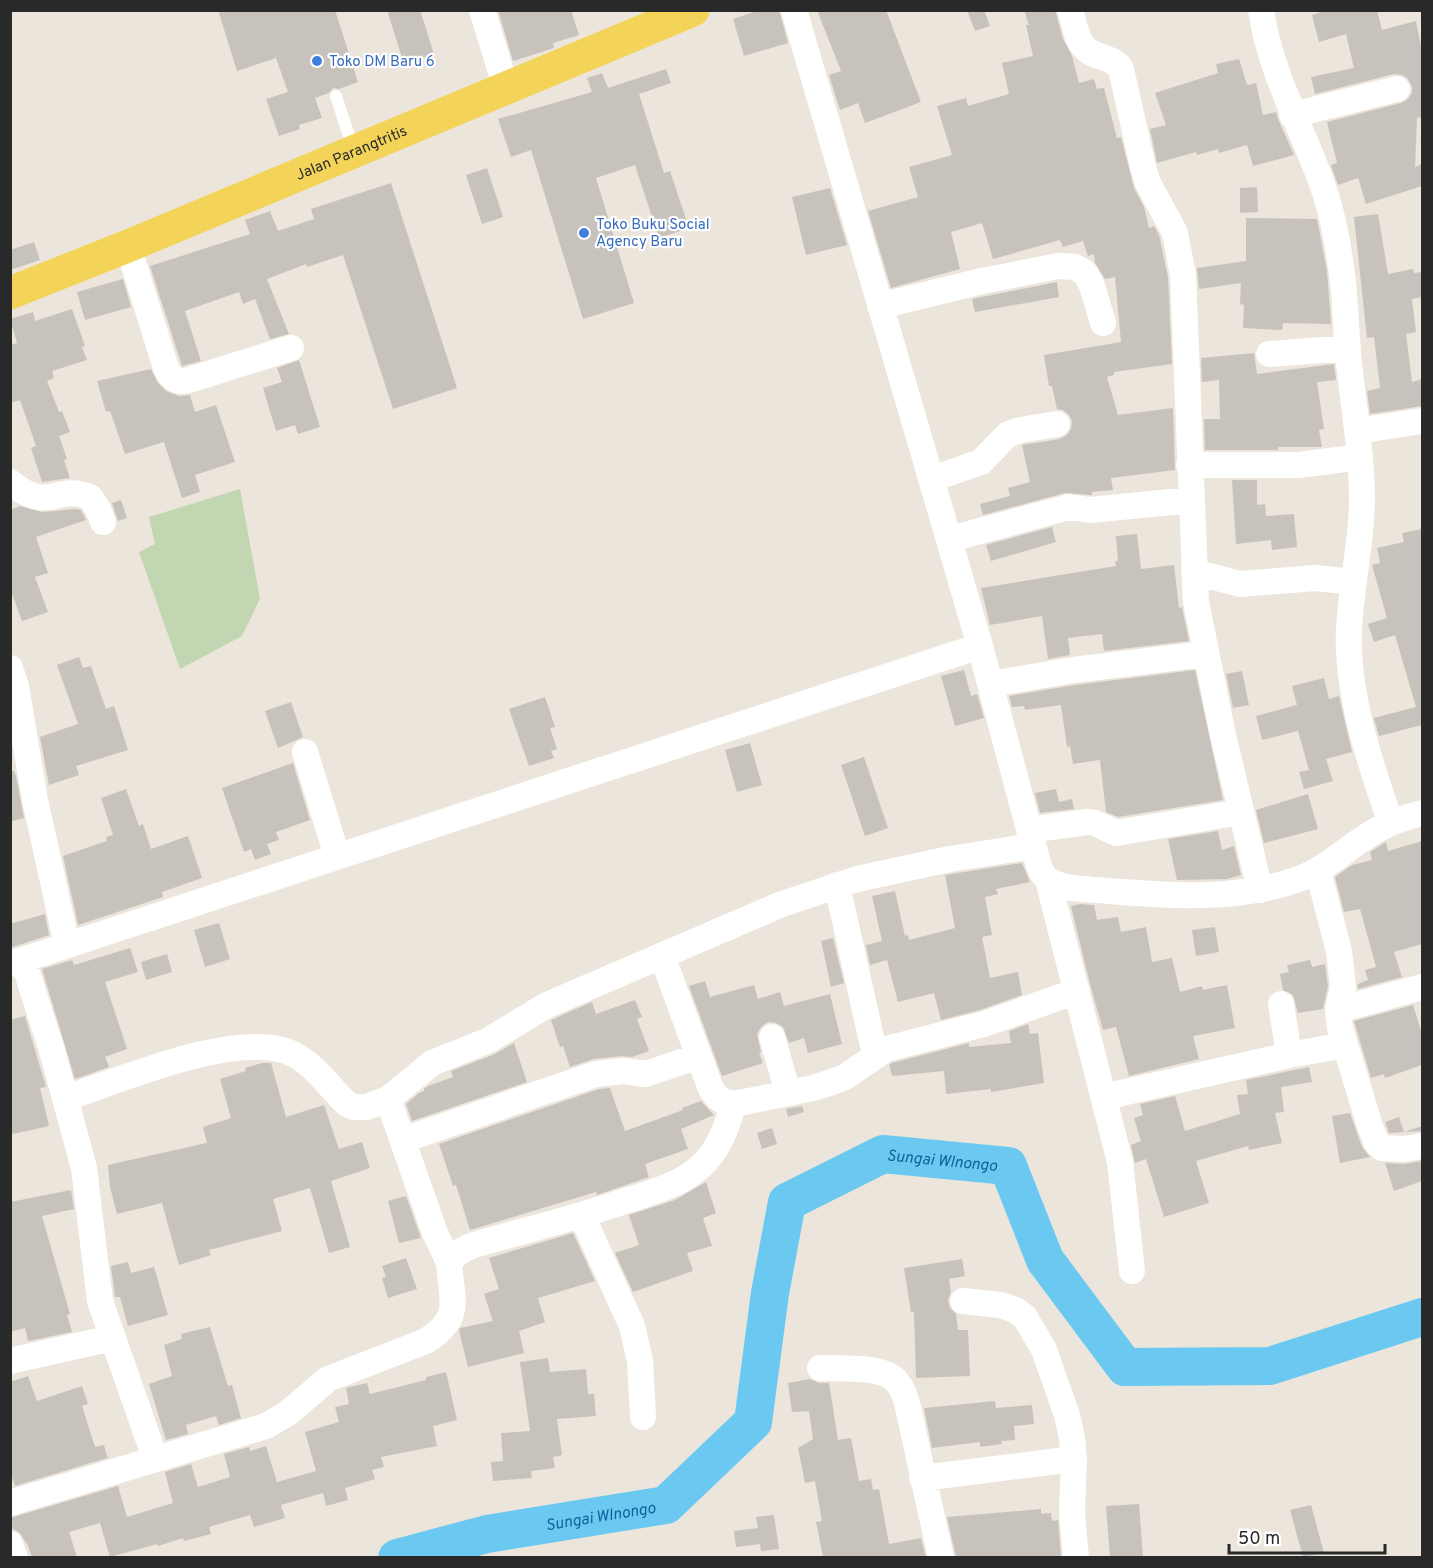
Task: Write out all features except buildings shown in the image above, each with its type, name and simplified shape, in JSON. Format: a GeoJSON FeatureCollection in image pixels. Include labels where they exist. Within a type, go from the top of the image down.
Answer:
{"type":"FeatureCollection","features":[{"type":"Feature","properties":{"kind":"main road","name":"Jalan Parangtritis"},"geometry":{"type":"LineString","coordinates":[[10,293],[355,152],[693,10]]}},
{"type":"Feature","properties":{"kind":"street"},"geometry":{"type":"LineString","coordinates":[[482,10],[506,88]]}},
{"type":"Feature","properties":{"kind":"street"},"geometry":{"type":"LineString","coordinates":[[794,10],[950,539],[1040,870],[1048,880],[1121,1172],[1132,1271]]}},
{"type":"Feature","properties":{"kind":"street"},"geometry":{"type":"LineString","coordinates":[[1070,10],[1083,46],[1089,51],[1114,60],[1121,69],[1146,175],[1175,233],[1183,275],[1194,572],[1199,626],[1260,890]]}},
{"type":"Feature","properties":{"kind":"street"},"geometry":{"type":"LineString","coordinates":[[1261,10],[1270,55],[1292,115],[1321,181],[1335,230],[1343,283],[1360,457],[1361,524],[1349,631],[1353,679],[1366,741],[1391,823]]}},
{"type":"Feature","properties":{"kind":"street"},"geometry":{"type":"LineString","coordinates":[[1292,115],[1397,89]]}},
{"type":"Feature","properties":{"kind":"street"},"geometry":{"type":"LineString","coordinates":[[128,246],[166,368],[175,380],[181,382],[189,380],[291,348]]}},
{"type":"Feature","properties":{"kind":"street"},"geometry":{"type":"LineString","coordinates":[[880,306],[982,281],[1066,266],[1075,267],[1084,273],[1092,286],[1103,323]]}},
{"type":"Feature","properties":{"kind":"street"},"geometry":{"type":"LineString","coordinates":[[1269,354],[1348,348]]}},
{"type":"Feature","properties":{"kind":"street"},"geometry":{"type":"LineString","coordinates":[[1357,431],[1422,421]]}},
{"type":"Feature","properties":{"kind":"street"},"geometry":{"type":"LineString","coordinates":[[932,479],[981,462],[1007,435],[1020,430],[1057,424]]}},
{"type":"Feature","properties":{"kind":"street"},"geometry":{"type":"LineString","coordinates":[[1190,465],[1299,465],[1360,457]]}},
{"type":"Feature","properties":{"kind":"street"},"geometry":{"type":"LineString","coordinates":[[10,482],[35,498],[50,498],[74,493],[90,497],[103,522]]}},
{"type":"Feature","properties":{"kind":"street"},"geometry":{"type":"LineString","coordinates":[[950,539],[1069,507],[1090,510],[1191,500]]}},
{"type":"Feature","properties":{"kind":"street"},"geometry":{"type":"LineString","coordinates":[[1194,572],[1240,584],[1316,578],[1354,582]]}},
{"type":"Feature","properties":{"kind":"street"},"geometry":{"type":"LineString","coordinates":[[155,1458],[100,1301],[84,1168],[66,1098],[17,962],[980,646]]}},
{"type":"Feature","properties":{"kind":"street"},"geometry":{"type":"LineString","coordinates":[[991,684],[1051,672],[1205,654]]}},
{"type":"Feature","properties":{"kind":"street"},"geometry":{"type":"LineString","coordinates":[[10,668],[16,686],[35,801],[67,945]]}},
{"type":"Feature","properties":{"kind":"street"},"geometry":{"type":"LineString","coordinates":[[305,752],[337,856]]}},
{"type":"Feature","properties":{"kind":"street"},"geometry":{"type":"LineString","coordinates":[[66,1098],[199,1055],[231,1047],[250,1046],[280,1049],[304,1060],[339,1096],[354,1107],[368,1107],[388,1099],[432,1063],[489,1040],[558,1000],[773,907],[837,885],[950,859],[1088,822],[1116,833],[1241,812]]}},
{"type":"Feature","properties":{"kind":"street"},"geometry":{"type":"LineString","coordinates":[[1048,880],[1071,887],[1165,895],[1200,895],[1260,890],[1286,884],[1318,871],[1376,830],[1422,813]]}},
{"type":"Feature","properties":{"kind":"street"},"geometry":{"type":"LineString","coordinates":[[1318,871],[1339,951],[1343,987],[1338,1010],[1345,1045],[1376,1142],[1382,1148],[1391,1149],[1422,1146]]}},
{"type":"Feature","properties":{"kind":"street"},"geometry":{"type":"LineString","coordinates":[[837,885],[875,1055]]}},
{"type":"Feature","properties":{"kind":"street"},"geometry":{"type":"LineString","coordinates":[[662,956],[715,1096],[721,1101],[734,1104],[813,1088],[845,1077],[875,1055],[897,1045],[984,1024],[1077,991]]}},
{"type":"Feature","properties":{"kind":"street"},"geometry":{"type":"LineString","coordinates":[[1338,1010],[1422,987]]}},
{"type":"Feature","properties":{"kind":"street"},"geometry":{"type":"LineString","coordinates":[[1281,1004],[1290,1055]]}},
{"type":"Feature","properties":{"kind":"street"},"geometry":{"type":"LineString","coordinates":[[772,1037],[789,1093]]}},
{"type":"Feature","properties":{"kind":"street"},"geometry":{"type":"LineString","coordinates":[[1104,1097],[1290,1055],[1345,1045]]}},
{"type":"Feature","properties":{"kind":"street"},"geometry":{"type":"LineString","coordinates":[[403,1140],[596,1074],[623,1071],[646,1074],[699,1056]]}},
{"type":"Feature","properties":{"kind":"street"},"geometry":{"type":"LineString","coordinates":[[10,1503],[266,1426],[288,1413],[328,1379],[352,1368],[410,1348],[438,1333],[451,1318],[453,1306],[448,1262],[435,1233],[388,1099]]}},
{"type":"Feature","properties":{"kind":"street"},"geometry":{"type":"LineString","coordinates":[[448,1262],[454,1255],[467,1248],[582,1216],[662,1189],[684,1179],[707,1161],[717,1146],[734,1104]]}},
{"type":"Feature","properties":{"kind":"street"},"geometry":{"type":"LineString","coordinates":[[582,1216],[632,1326],[640,1361],[643,1417]]}},
{"type":"Feature","properties":{"kind":"street"},"geometry":{"type":"LineString","coordinates":[[963,1300],[1001,1305],[1015,1310],[1025,1317],[1044,1350],[1067,1415],[1072,1438],[1074,1459],[1072,1512],[1076,1557]]}},
{"type":"Feature","properties":{"kind":"street"},"geometry":{"type":"LineString","coordinates":[[10,1361],[112,1338]]}},
{"type":"Feature","properties":{"kind":"street"},"geometry":{"type":"LineString","coordinates":[[820,1368],[872,1370],[888,1375],[897,1382],[907,1403],[941,1557]]}},
{"type":"Feature","properties":{"kind":"street"},"geometry":{"type":"LineString","coordinates":[[922,1478],[1074,1459]]}},
{"type":"Feature","properties":{"kind":"street"},"geometry":{"type":"LineString","coordinates":[[10,1544],[15,1557]]}},
{"type":"Feature","properties":{"kind":"lane"},"geometry":{"type":"LineString","coordinates":[[336,96],[355,152]]}},
{"type":"Feature","properties":{"kind":"green space"},"geometry":{"type":"Polygon","coordinates":[[[240,489],[260,599],[242,636],[180,669],[139,552],[155,544],[149,517],[240,489]]]}},
{"type":"Feature","properties":{"kind":"waterway","name":"Sungai WInongo"},"geometry":{"type":"LineString","coordinates":[[397,1558],[487,1534],[666,1505],[753,1422],[770,1293],[787,1202],[883,1154],[1008,1166],[1045,1260],[1125,1367],[1270,1366],[1422,1317]]}},
{"type":"Feature","properties":{"kind":"place","name":"Toko DM Baru 6"},"geometry":{"type":"Point","coordinates":[317,61]}},
{"type":"Feature","properties":{"kind":"place","name":"Toko Buku Social Agency Baru"},"geometry":{"type":"Point","coordinates":[584,233]}}]}
